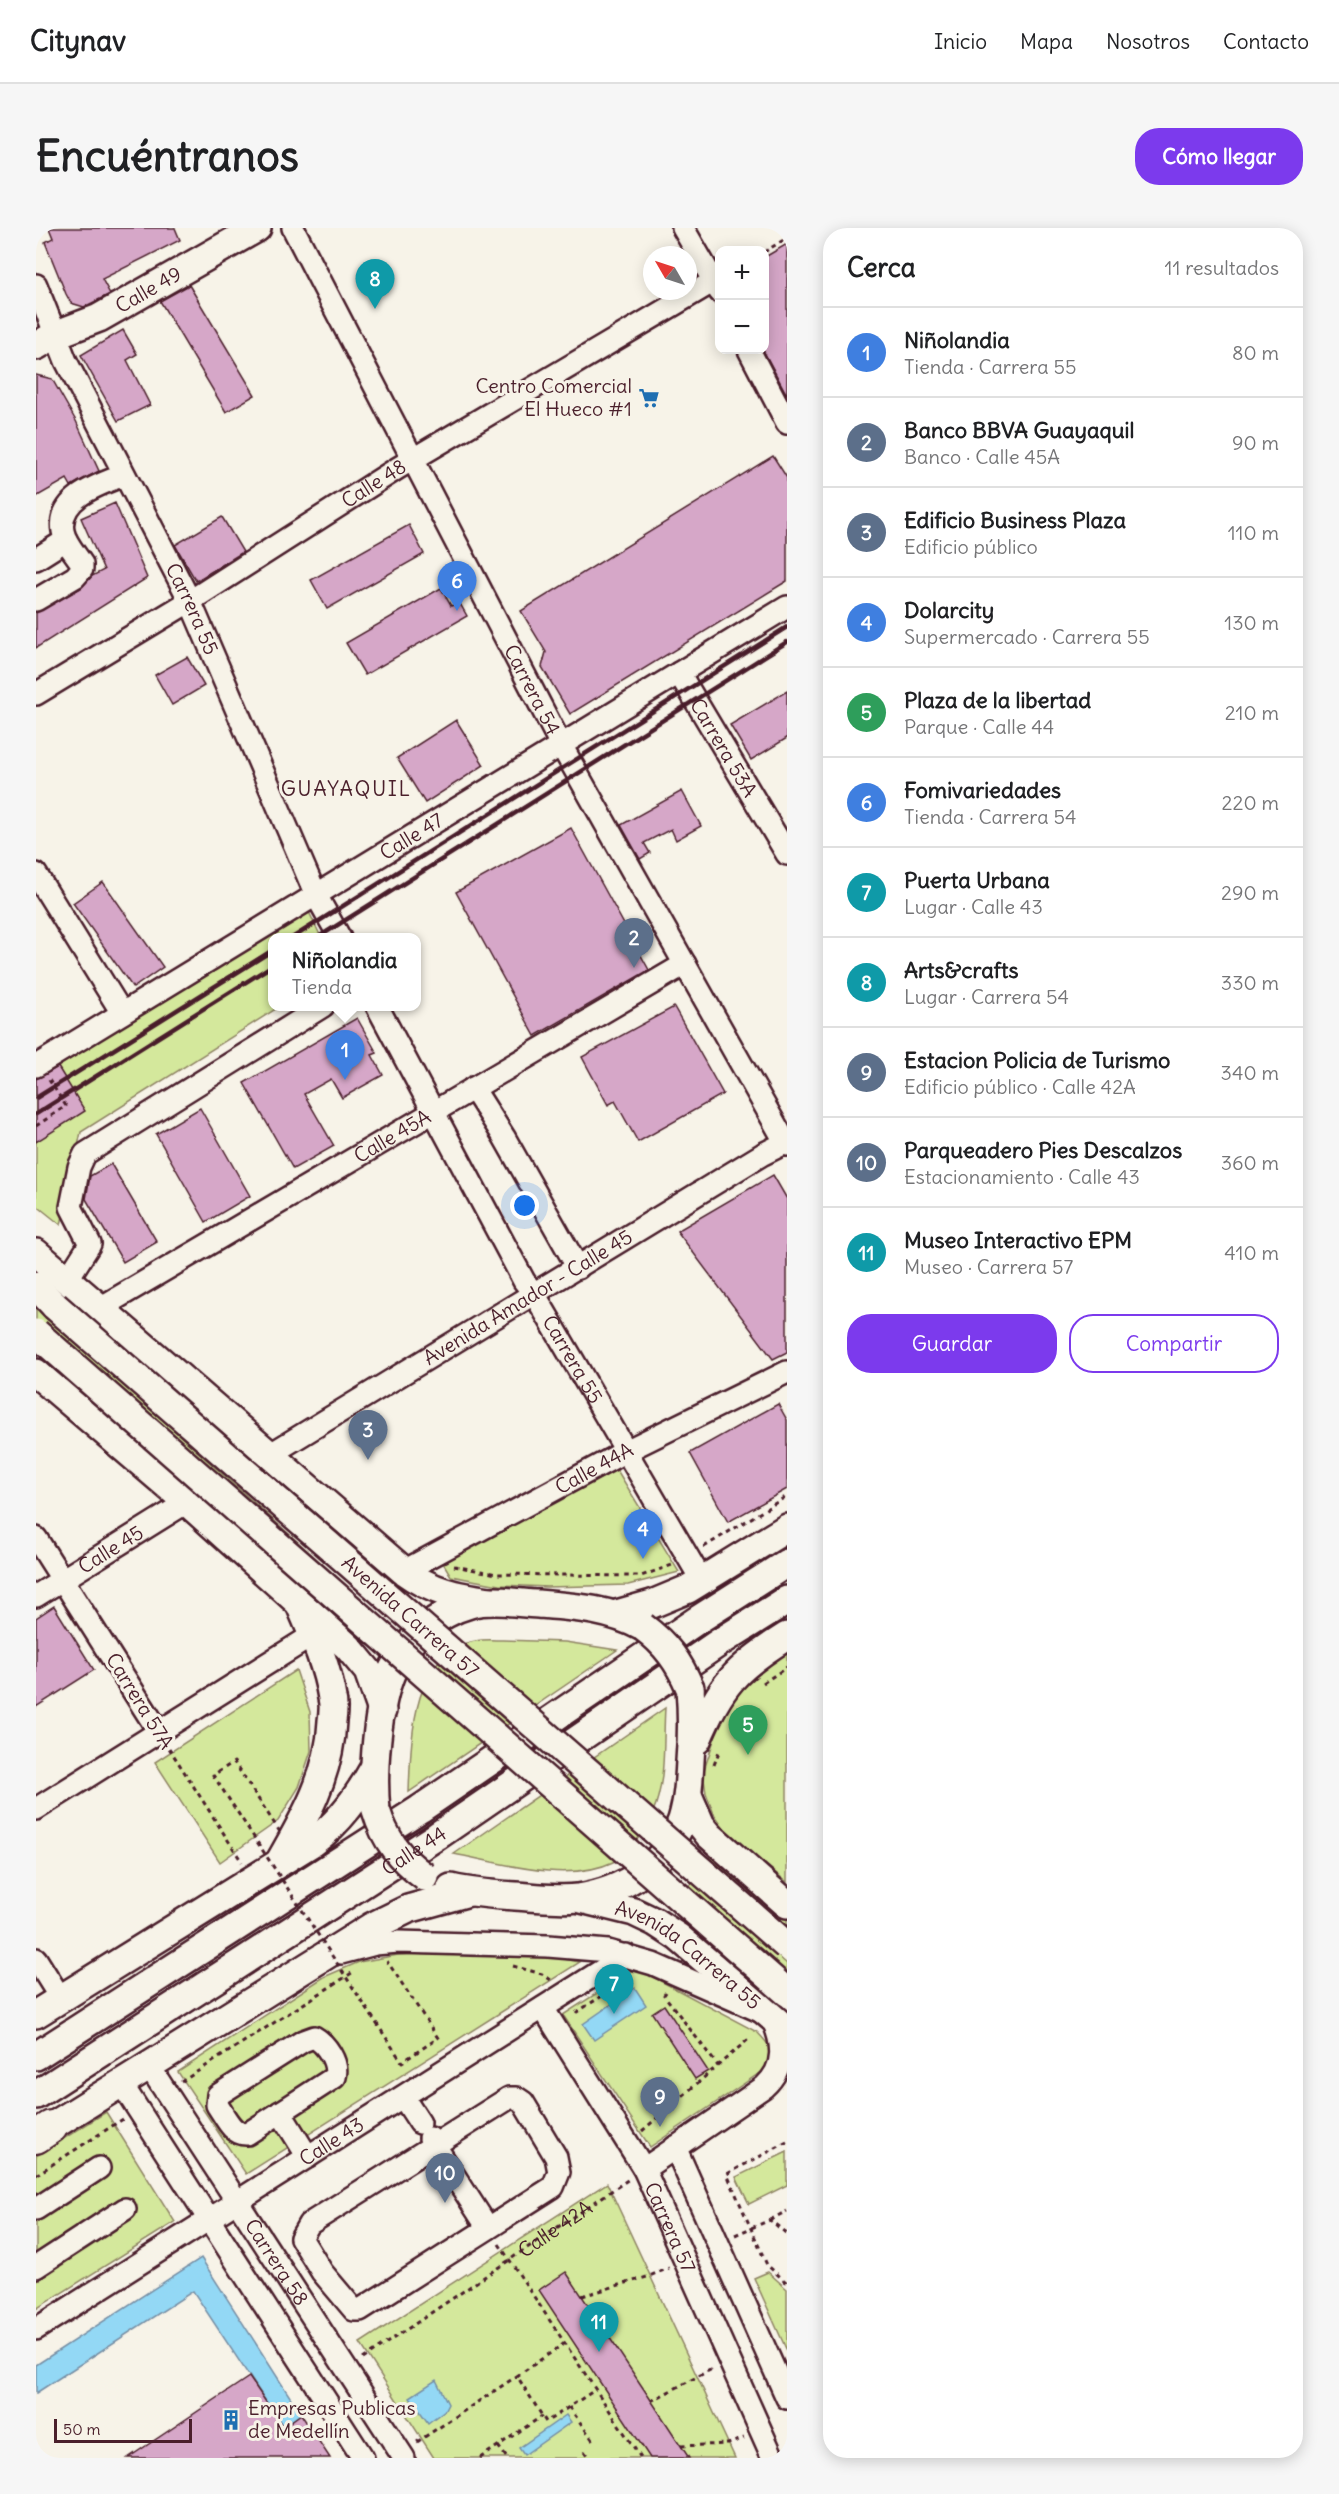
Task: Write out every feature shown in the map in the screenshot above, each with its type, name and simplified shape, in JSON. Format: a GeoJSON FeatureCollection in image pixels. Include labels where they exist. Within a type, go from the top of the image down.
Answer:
{"type":"FeatureCollection","features":[{"type":"Feature","properties":{"kind":"main road","name":"Calle 49"},"geometry":{"type":"LineString","coordinates":[[47,340],[99,318],[257,228]]}},
{"type":"Feature","properties":{"kind":"main road","name":"Avenida Carrera 57"},"geometry":{"type":"LineString","coordinates":[[36,1253],[404,1571],[422,1584],[441,1592],[490,1601]]}},
{"type":"Feature","properties":{"kind":"main road","name":"Avenida Carrera 57"},"geometry":{"type":"LineString","coordinates":[[36,1286],[45,1298],[787,1946]]}},
{"type":"Feature","properties":{"kind":"main road","name":"Avenida Carrera 57"},"geometry":{"type":"LineString","coordinates":[[36,1333],[787,1992]]}},
{"type":"Feature","properties":{"kind":"main road"},"geometry":{"type":"LineString","coordinates":[[36,1373],[188,1502],[348,1647],[368,1671],[382,1711]]}},
{"type":"Feature","properties":{"kind":"main road"},"geometry":{"type":"LineString","coordinates":[[617,1614],[675,1595],[702,1581],[787,1528]]}},
{"type":"Feature","properties":{"kind":"main road","name":"Calle 44"},"geometry":{"type":"LineString","coordinates":[[36,2056],[420,1809],[696,1621],[787,1563]]}},
{"type":"Feature","properties":{"kind":"main road","name":"Calle 44"},"geometry":{"type":"LineString","coordinates":[[36,2094],[437,1836],[720,1642],[787,1600]]}},
{"type":"Feature","properties":{"kind":"main road"},"geometry":{"type":"LineString","coordinates":[[279,1864],[318,1790],[330,1755],[333,1701],[326,1672],[298,1601]]}},
{"type":"Feature","properties":{"kind":"main road"},"geometry":{"type":"LineString","coordinates":[[701,1762],[690,1688],[680,1664],[657,1637],[617,1614],[586,1608],[490,1601],[455,1608],[436,1620],[420,1633],[393,1670],[382,1711],[374,1767],[376,1810],[381,1827],[391,1845],[406,1863],[425,1877],[446,1886],[469,1892],[560,1899],[605,1892],[642,1875],[662,1854],[677,1833],[701,1762],[713,1702],[746,1663],[787,1636]]}},
{"type":"Feature","properties":{"kind":"main road"},"geometry":{"type":"LineString","coordinates":[[36,2014],[313,1842],[334,1825],[352,1804],[374,1767]]}},
{"type":"Feature","properties":{"kind":"main road"},"geometry":{"type":"LineString","coordinates":[[688,1795],[701,1826],[709,1835],[787,1904]]}},
{"type":"Feature","properties":{"kind":"main road"},"geometry":{"type":"LineString","coordinates":[[41,2133],[389,1917],[408,1909],[469,1892]]}},
{"type":"Feature","properties":{"kind":"main road","name":"Avenida Carrera 55"},"geometry":{"type":"LineString","coordinates":[[577,1898],[634,1912],[678,1937],[782,2042]]}},
{"type":"Feature","properties":{"kind":"street","name":"Carrera 54"},"geometry":{"type":"LineString","coordinates":[[293,228],[561,745],[787,1144]]}},
{"type":"Feature","properties":{"kind":"street"},"geometry":{"type":"LineString","coordinates":[[683,228],[715,284]]}},
{"type":"Feature","properties":{"kind":"street","name":"Carrera 55"},"geometry":{"type":"LineString","coordinates":[[36,285],[47,340],[66,361],[190,601],[316,895],[337,933]]}},
{"type":"Feature","properties":{"kind":"street","name":"Calle 48"},"geometry":{"type":"LineString","coordinates":[[36,694],[190,601],[413,460],[715,288]]}},
{"type":"Feature","properties":{"kind":"street"},"geometry":{"type":"LineString","coordinates":[[751,354],[786,421]]}},
{"type":"Feature","properties":{"kind":"street"},"geometry":{"type":"LineString","coordinates":[[36,600],[75,576],[82,568],[82,564],[66,540],[63,521],[67,512],[78,511],[128,480]]}},
{"type":"Feature","properties":{"kind":"street"},"geometry":{"type":"LineString","coordinates":[[36,559],[66,540]]}},
{"type":"Feature","properties":{"kind":"street","name":"Calle 47"},"geometry":{"type":"LineString","coordinates":[[42,1073],[122,1013],[787,607]]}},
{"type":"Feature","properties":{"kind":"street","name":"Carrera 53A"},"geometry":{"type":"LineString","coordinates":[[679,673],[787,854]]}},
{"type":"Feature","properties":{"kind":"street"},"geometry":{"type":"LineString","coordinates":[[36,874],[122,1013]]}},
{"type":"Feature","properties":{"kind":"street","name":"Calle 45A"},"geometry":{"type":"LineString","coordinates":[[100,1308],[685,964]]}},
{"type":"Feature","properties":{"kind":"street"},"geometry":{"type":"LineString","coordinates":[[67,1280],[90,1244],[71,1208],[79,1167],[85,1154],[314,1011]]}},
{"type":"Feature","properties":{"kind":"street","name":"Carrera 55"},"geometry":{"type":"LineString","coordinates":[[381,1011],[524,1281],[535,1295],[702,1581]]}},
{"type":"Feature","properties":{"kind":"street"},"geometry":{"type":"LineString","coordinates":[[473,1088],[504,1137],[578,1268]]}},
{"type":"Feature","properties":{"kind":"street","name":"Avenida Amador - Calle 45"},"geometry":{"type":"LineString","coordinates":[[269,1455],[763,1154],[787,1144]]}},
{"type":"Feature","properties":{"kind":"street","name":"Calle 44A"},"geometry":{"type":"LineString","coordinates":[[404,1571],[626,1451],[787,1372]]}},
{"type":"Feature","properties":{"kind":"street","name":"Calle 45"},"geometry":{"type":"LineString","coordinates":[[36,1596],[188,1502]]}},
{"type":"Feature","properties":{"kind":"street","name":"Carrera 57A"},"geometry":{"type":"LineString","coordinates":[[36,1538],[159,1732]]}},
{"type":"Feature","properties":{"kind":"street"},"geometry":{"type":"LineString","coordinates":[[36,1809],[313,1635]]}},
{"type":"Feature","properties":{"kind":"street"},"geometry":{"type":"LineString","coordinates":[[305,1968],[354,1948],[398,1942],[558,1947],[608,1951],[653,1964],[782,2042],[777,2073],[764,2086],[644,2169]]}},
{"type":"Feature","properties":{"kind":"street","name":"Calle 43"},"geometry":{"type":"LineString","coordinates":[[36,2329],[626,1955]]}},
{"type":"Feature","properties":{"kind":"street"},"geometry":{"type":"LineString","coordinates":[[36,1959],[61,1999]]}},
{"type":"Feature","properties":{"kind":"street","name":"Carrera 57"},"geometry":{"type":"LineString","coordinates":[[543,2008],[630,2142],[644,2169],[773,2458]]}},
{"type":"Feature","properties":{"kind":"street"},"geometry":{"type":"LineString","coordinates":[[314,2037],[321,2041],[336,2064],[335,2077],[280,2112],[247,2134],[240,2135],[235,2132],[217,2105],[216,2099],[218,2095],[303,2041],[314,2037]]}},
{"type":"Feature","properties":{"kind":"street","name":"Carrera 58"},"geometry":{"type":"LineString","coordinates":[[149,2066],[404,2458]]}},
{"type":"Feature","properties":{"kind":"street","name":"Carrera 58"},"geometry":{"type":"LineString","coordinates":[[122,2083],[363,2458]]}},
{"type":"Feature","properties":{"kind":"street"},"geometry":{"type":"LineString","coordinates":[[764,2086],[787,2088]]}},
{"type":"Feature","properties":{"kind":"street"},"geometry":{"type":"LineString","coordinates":[[403,2097],[488,2228]]}},
{"type":"Feature","properties":{"kind":"street"},"geometry":{"type":"LineString","coordinates":[[509,2098],[516,2098],[523,2102],[556,2157],[559,2172],[553,2187],[360,2310],[354,2310],[322,2272],[301,2238],[309,2223],[428,2135],[509,2098]]}},
{"type":"Feature","properties":{"kind":"street"},"geometry":{"type":"LineString","coordinates":[[280,2112],[308,2157]]}},
{"type":"Feature","properties":{"kind":"street","name":"Carrera 57"},"geometry":{"type":"LineString","coordinates":[[675,2147],[787,2398]]}},
{"type":"Feature","properties":{"kind":"street"},"geometry":{"type":"LineString","coordinates":[[36,2209],[99,2168]]}},
{"type":"Feature","properties":{"kind":"street"},"geometry":{"type":"LineString","coordinates":[[36,2267],[125,2209]]}},
{"type":"Feature","properties":{"kind":"path"},"geometry":{"type":"LineString","coordinates":[[769,249],[787,238]]}},
{"type":"Feature","properties":{"kind":"path"},"geometry":{"type":"LineString","coordinates":[[36,1126],[66,1106],[42,1073]]}},
{"type":"Feature","properties":{"kind":"path"},"geometry":{"type":"LineString","coordinates":[[454,1567],[497,1574],[641,1576],[688,1557],[787,1496]]}},
{"type":"Feature","properties":{"kind":"path"},"geometry":{"type":"LineString","coordinates":[[761,1684],[787,1667]]}},
{"type":"Feature","properties":{"kind":"path","name":"Carrera 57A"},"geometry":{"type":"LineString","coordinates":[[159,1732],[243,1864]]}},
{"type":"Feature","properties":{"kind":"path"},"geometry":{"type":"LineString","coordinates":[[701,1762],[720,1749]]}},
{"type":"Feature","properties":{"kind":"path"},"geometry":{"type":"LineString","coordinates":[[280,1832],[234,1762],[213,1775],[402,2062],[438,2038],[387,1961]]}},
{"type":"Feature","properties":{"kind":"path"},"geometry":{"type":"LineString","coordinates":[[380,1962],[397,1961]]}},
{"type":"Feature","properties":{"kind":"path"},"geometry":{"type":"LineString","coordinates":[[508,1966],[542,1974],[556,1983]]}},
{"type":"Feature","properties":{"kind":"path"},"geometry":{"type":"LineString","coordinates":[[180,2083],[361,1967]]}},
{"type":"Feature","properties":{"kind":"path"},"geometry":{"type":"LineString","coordinates":[[577,2012],[635,1975]]}},
{"type":"Feature","properties":{"kind":"path"},"geometry":{"type":"LineString","coordinates":[[656,1987],[666,1992],[664,1995],[718,2066]]}},
{"type":"Feature","properties":{"kind":"path"},"geometry":{"type":"LineString","coordinates":[[630,2142],[751,2037]]}},
{"type":"Feature","properties":{"kind":"path"},"geometry":{"type":"LineString","coordinates":[[36,2175],[120,2121]]}},
{"type":"Feature","properties":{"kind":"path"},"geometry":{"type":"LineString","coordinates":[[787,2142],[726,2174],[767,2265],[787,2283]]}},
{"type":"Feature","properties":{"kind":"path","name":"Calle 42A"},"geometry":{"type":"LineString","coordinates":[[347,2370],[644,2169]]}},
{"type":"Feature","properties":{"kind":"path"},"geometry":{"type":"LineString","coordinates":[[735,2235],[787,2211]]}},
{"type":"Feature","properties":{"kind":"path"},"geometry":{"type":"LineString","coordinates":[[770,2220],[787,2234]]}},
{"type":"Feature","properties":{"kind":"path"},"geometry":{"type":"LineString","coordinates":[[488,2228],[641,2458]]}},
{"type":"Feature","properties":{"kind":"path"},"geometry":{"type":"LineString","coordinates":[[582,2296],[661,2271]]}},
{"type":"Feature","properties":{"kind":"path"},"geometry":{"type":"LineString","coordinates":[[421,2439],[565,2343]]}},
{"type":"Feature","properties":{"kind":"path"},"geometry":{"type":"LineString","coordinates":[[651,2401],[706,2372]]}},
{"type":"Feature","properties":{"kind":"path"},"geometry":{"type":"LineString","coordinates":[[516,2376],[546,2422],[595,2390]]}},
{"type":"Feature","properties":{"kind":"path"},"geometry":{"type":"LineString","coordinates":[[569,2407],[595,2443]]}},
{"type":"Feature","properties":{"kind":"path"},"geometry":{"type":"LineString","coordinates":[[480,2458],[542,2416]]}},
{"type":"Feature","properties":{"kind":"path"},"geometry":{"type":"LineString","coordinates":[[681,2446],[728,2444],[738,2440]]}},
{"type":"Feature","properties":{"kind":"path"},"geometry":{"type":"LineString","coordinates":[[498,2446],[507,2458]]}},
{"type":"Feature","properties":{"kind":"path"},"geometry":{"type":"LineString","coordinates":[[584,2451],[589,2458]]}},
{"type":"Feature","properties":{"kind":"green space"},"geometry":{"type":"Polygon","coordinates":[[[308,910],[319,933],[271,933],[308,910]]]}},
{"type":"Feature","properties":{"kind":"green space"},"geometry":{"type":"Polygon","coordinates":[[[268,935],[268,1011],[273,1011],[81,1132],[61,1225],[36,1205],[36,1077],[268,935]]]}},
{"type":"Feature","properties":{"kind":"green space"},"geometry":{"type":"Polygon","coordinates":[[[36,1306],[379,1615],[375,1620],[36,1321],[36,1306]]]}},
{"type":"Feature","properties":{"kind":"green space"},"geometry":{"type":"Polygon","coordinates":[[[617,1470],[679,1572],[628,1585],[547,1587],[499,1585],[451,1576],[442,1561],[617,1470]]]}},
{"type":"Feature","properties":{"kind":"green space"},"geometry":{"type":"Polygon","coordinates":[[[478,1640],[565,1642],[617,1650],[409,1792],[411,1749],[419,1702],[427,1680],[438,1662],[454,1648],[478,1640]]]}},
{"type":"Feature","properties":{"kind":"green space"},"geometry":{"type":"Polygon","coordinates":[[[787,1652],[787,1882],[731,1837],[714,1814],[706,1793],[703,1773],[727,1701],[745,1679],[787,1652]]]}},
{"type":"Feature","properties":{"kind":"green space"},"geometry":{"type":"Polygon","coordinates":[[[296,1670],[310,1712],[311,1751],[299,1787],[278,1821],[220,1862],[155,1762],[296,1670]]]}},
{"type":"Feature","properties":{"kind":"green space"},"geometry":{"type":"Polygon","coordinates":[[[665,1708],[663,1768],[656,1804],[639,1837],[620,1858],[595,1868],[555,1872],[454,1854],[665,1708]]]}},
{"type":"Feature","properties":{"kind":"green space"},"geometry":{"type":"Polygon","coordinates":[[[711,1855],[787,1920],[787,1933],[705,1863],[711,1855]]]}},
{"type":"Feature","properties":{"kind":"green space"},"geometry":{"type":"Polygon","coordinates":[[[693,1881],[787,1964],[787,1979],[686,1889],[693,1881]]]}},
{"type":"Feature","properties":{"kind":"green space"},"geometry":{"type":"Polygon","coordinates":[[[478,1951],[537,1954],[580,1962],[246,2174],[178,2072],[324,1977],[359,1962],[398,1955],[478,1951]]]}},
{"type":"Feature","properties":{"kind":"green space"},"geometry":{"type":"Polygon","coordinates":[[[636,1968],[757,2032],[769,2046],[771,2054],[764,2070],[650,2147],[563,2015],[636,1968]]]}},
{"type":"Feature","properties":{"kind":"green space"},"geometry":{"type":"Polygon","coordinates":[[[106,2112],[175,2222],[36,2309],[36,2156],[106,2112]]]}},
{"type":"Feature","properties":{"kind":"green space"},"geometry":{"type":"Polygon","coordinates":[[[787,2152],[787,2185],[749,2204],[736,2177],[787,2152]]]}},
{"type":"Feature","properties":{"kind":"green space"},"geometry":{"type":"Polygon","coordinates":[[[607,2183],[735,2458],[434,2458],[360,2343],[607,2183]]]}},
{"type":"Feature","properties":{"kind":"green space"},"geometry":{"type":"Polygon","coordinates":[[[768,2272],[787,2289],[787,2351],[754,2278],[768,2272]]]}},
{"type":"Feature","properties":{"kind":"water"},"geometry":{"type":"Polygon","coordinates":[[[635,1988],[646,2005],[594,2040],[583,2024],[635,1988]]]}},
{"type":"Feature","properties":{"kind":"water"},"geometry":{"type":"Polygon","coordinates":[[[201,2258],[301,2414],[283,2427],[193,2291],[36,2393],[36,2365],[201,2258]]]}},
{"type":"Feature","properties":{"kind":"water"},"geometry":{"type":"Polygon","coordinates":[[[436,2380],[448,2404],[445,2410],[428,2423],[410,2397],[436,2380]]]}},
{"type":"Feature","properties":{"kind":"water"},"geometry":{"type":"Polygon","coordinates":[[[566,2415],[571,2422],[524,2455],[519,2448],[566,2415]]]}},
{"type":"Feature","properties":{"kind":"building"},"geometry":{"type":"Polygon","coordinates":[[[49,228],[175,228],[180,240],[102,279],[110,294],[84,307],[71,303],[66,294],[45,242],[53,238],[49,228]]]}},
{"type":"Feature","properties":{"kind":"building"},"geometry":{"type":"Polygon","coordinates":[[[787,244],[787,395],[765,354],[769,354],[769,255],[787,244]]]}},
{"type":"Feature","properties":{"kind":"building"},"geometry":{"type":"Polygon","coordinates":[[[189,285],[255,395],[226,412],[160,301],[189,285]]]}},
{"type":"Feature","properties":{"kind":"building"},"geometry":{"type":"Polygon","coordinates":[[[123,330],[137,354],[127,360],[150,405],[118,421],[81,355],[123,330]]]}},
{"type":"Feature","properties":{"kind":"building"},"geometry":{"type":"Polygon","coordinates":[[[36,375],[52,379],[76,421],[99,471],[71,486],[67,479],[36,497],[36,375]]]}},
{"type":"Feature","properties":{"kind":"building"},"geometry":{"type":"Polygon","coordinates":[[[773,456],[787,478],[787,581],[570,714],[542,667],[546,652],[521,611],[773,456]]]}},
{"type":"Feature","properties":{"kind":"building"},"geometry":{"type":"Polygon","coordinates":[[[115,503],[147,578],[36,648],[36,613],[81,588],[92,576],[104,570],[81,518],[115,503]]]}},
{"type":"Feature","properties":{"kind":"building"},"geometry":{"type":"Polygon","coordinates":[[[222,517],[243,552],[196,581],[175,545],[222,517]]]}},
{"type":"Feature","properties":{"kind":"building"},"geometry":{"type":"Polygon","coordinates":[[[409,525],[424,554],[327,609],[311,580],[409,525]]]}},
{"type":"Feature","properties":{"kind":"building"},"geometry":{"type":"Polygon","coordinates":[[[441,588],[451,606],[459,602],[467,616],[365,675],[346,643],[441,588]]]}},
{"type":"Feature","properties":{"kind":"building"},"geometry":{"type":"Polygon","coordinates":[[[187,657],[204,686],[172,705],[155,675],[187,657]]]}},
{"type":"Feature","properties":{"kind":"building"},"geometry":{"type":"Polygon","coordinates":[[[787,691],[787,738],[751,760],[730,725],[787,691]]]}},
{"type":"Feature","properties":{"kind":"building"},"geometry":{"type":"Polygon","coordinates":[[[456,720],[484,765],[425,803],[397,758],[456,720]]]}},
{"type":"Feature","properties":{"kind":"building"},"geometry":{"type":"Polygon","coordinates":[[[682,791],[701,826],[676,840],[671,829],[644,843],[650,853],[640,859],[621,825],[682,791]]]}},
{"type":"Feature","properties":{"kind":"building"},"geometry":{"type":"Polygon","coordinates":[[[571,828],[649,970],[535,1036],[456,892],[571,828]]]}},
{"type":"Feature","properties":{"kind":"building"},"geometry":{"type":"Polygon","coordinates":[[[103,882],[163,967],[133,988],[73,903],[103,882]]]}},
{"type":"Feature","properties":{"kind":"building"},"geometry":{"type":"Polygon","coordinates":[[[674,1007],[723,1094],[638,1142],[615,1101],[608,1105],[582,1057],[674,1007]]]}},
{"type":"Feature","properties":{"kind":"building"},"geometry":{"type":"Polygon","coordinates":[[[357,1018],[377,1053],[372,1055],[383,1075],[342,1098],[331,1079],[304,1094],[334,1146],[293,1169],[244,1083],[357,1018]]]}},
{"type":"Feature","properties":{"kind":"building"},"geometry":{"type":"Polygon","coordinates":[[[58,1067],[85,1111],[36,1142],[36,1079],[58,1067]]]}},
{"type":"Feature","properties":{"kind":"building"},"geometry":{"type":"Polygon","coordinates":[[[200,1108],[250,1196],[206,1222],[156,1134],[200,1108]]]}},
{"type":"Feature","properties":{"kind":"building"},"geometry":{"type":"Polygon","coordinates":[[[111,1164],[157,1242],[123,1262],[86,1199],[90,1176],[111,1164]]]}},
{"type":"Feature","properties":{"kind":"building"},"geometry":{"type":"Polygon","coordinates":[[[773,1175],[787,1199],[787,1352],[773,1359],[677,1231],[773,1175]]]}},
{"type":"Feature","properties":{"kind":"building"},"geometry":{"type":"Polygon","coordinates":[[[778,1404],[787,1420],[787,1489],[728,1522],[690,1453],[778,1404]]]}},
{"type":"Feature","properties":{"kind":"building"},"geometry":{"type":"Polygon","coordinates":[[[54,1606],[94,1670],[36,1707],[36,1618],[54,1606]]]}},
{"type":"Feature","properties":{"kind":"building"},"geometry":{"type":"Polygon","coordinates":[[[664,2005],[708,2071],[695,2079],[652,2013],[664,2005]]]}},
{"type":"Feature","properties":{"kind":"building"},"geometry":{"type":"Polygon","coordinates":[[[566,2272],[689,2458],[650,2458],[539,2290],[566,2272]]]}},
{"type":"Feature","properties":{"kind":"building","name":"Empresas Publicas de Medellín"},"geometry":{"type":"Polygon","coordinates":[[[249,2377],[283,2427],[301,2414],[330,2458],[128,2458],[249,2377]]]}},
{"type":"Feature","properties":{"kind":"railway"},"geometry":{"type":"LineString","coordinates":[[300,933],[787,627]]}},
{"type":"Feature","properties":{"kind":"railway"},"geometry":{"type":"LineString","coordinates":[[325,933],[787,642]]}},
{"type":"Feature","properties":{"kind":"railway"},"geometry":{"type":"LineString","coordinates":[[36,1098],[268,953]]}},
{"type":"Feature","properties":{"kind":"railway"},"geometry":{"type":"LineString","coordinates":[[36,1114],[268,968]]}},
{"type":"Feature","properties":{"kind":"place","name":"Arts&crafts"},"geometry":{"type":"Point","coordinates":[375,309]}},
{"type":"Feature","properties":{"kind":"place","name":"Centro Comercial El Hueco #1"},"geometry":{"type":"Point","coordinates":[649,398]}},
{"type":"Feature","properties":{"kind":"place","name":"Fomivariedades"},"geometry":{"type":"Point","coordinates":[457,611]}},
{"type":"Feature","properties":{"kind":"place","name":"Banco BBVA Guayaquil"},"geometry":{"type":"Point","coordinates":[634,968]}},
{"type":"Feature","properties":{"kind":"place","name":"Niñolandia"},"geometry":{"type":"Point","coordinates":[345,1080]}},
{"type":"Feature","properties":{"kind":"place","name":"Edificio Business Plaza"},"geometry":{"type":"Point","coordinates":[368,1460]}},
{"type":"Feature","properties":{"kind":"place","name":"Dolarcity"},"geometry":{"type":"Point","coordinates":[643,1559]}},
{"type":"Feature","properties":{"kind":"place","name":"Plaza de la libertad"},"geometry":{"type":"Point","coordinates":[748,1755]}},
{"type":"Feature","properties":{"kind":"place","name":"Puerta Urbana"},"geometry":{"type":"Point","coordinates":[614,2014]}},
{"type":"Feature","properties":{"kind":"place","name":"Estacion Policia de Turismo"},"geometry":{"type":"Point","coordinates":[660,2127]}},
{"type":"Feature","properties":{"kind":"place","name":"Parqueadero Pies Descalzos"},"geometry":{"type":"Point","coordinates":[445,2203]}},
{"type":"Feature","properties":{"kind":"place","name":"Museo Interactivo EPM"},"geometry":{"type":"Point","coordinates":[599,2352]}},
{"type":"Feature","properties":{"kind":"place","name":"Empresas Publicas de Medellín"},"geometry":{"type":"Point","coordinates":[231,2420]}},
{"type":"Feature","properties":{"kind":"district","name":"GUAYAQUIL"},"geometry":{"type":"Point","coordinates":[346,789]}}]}
